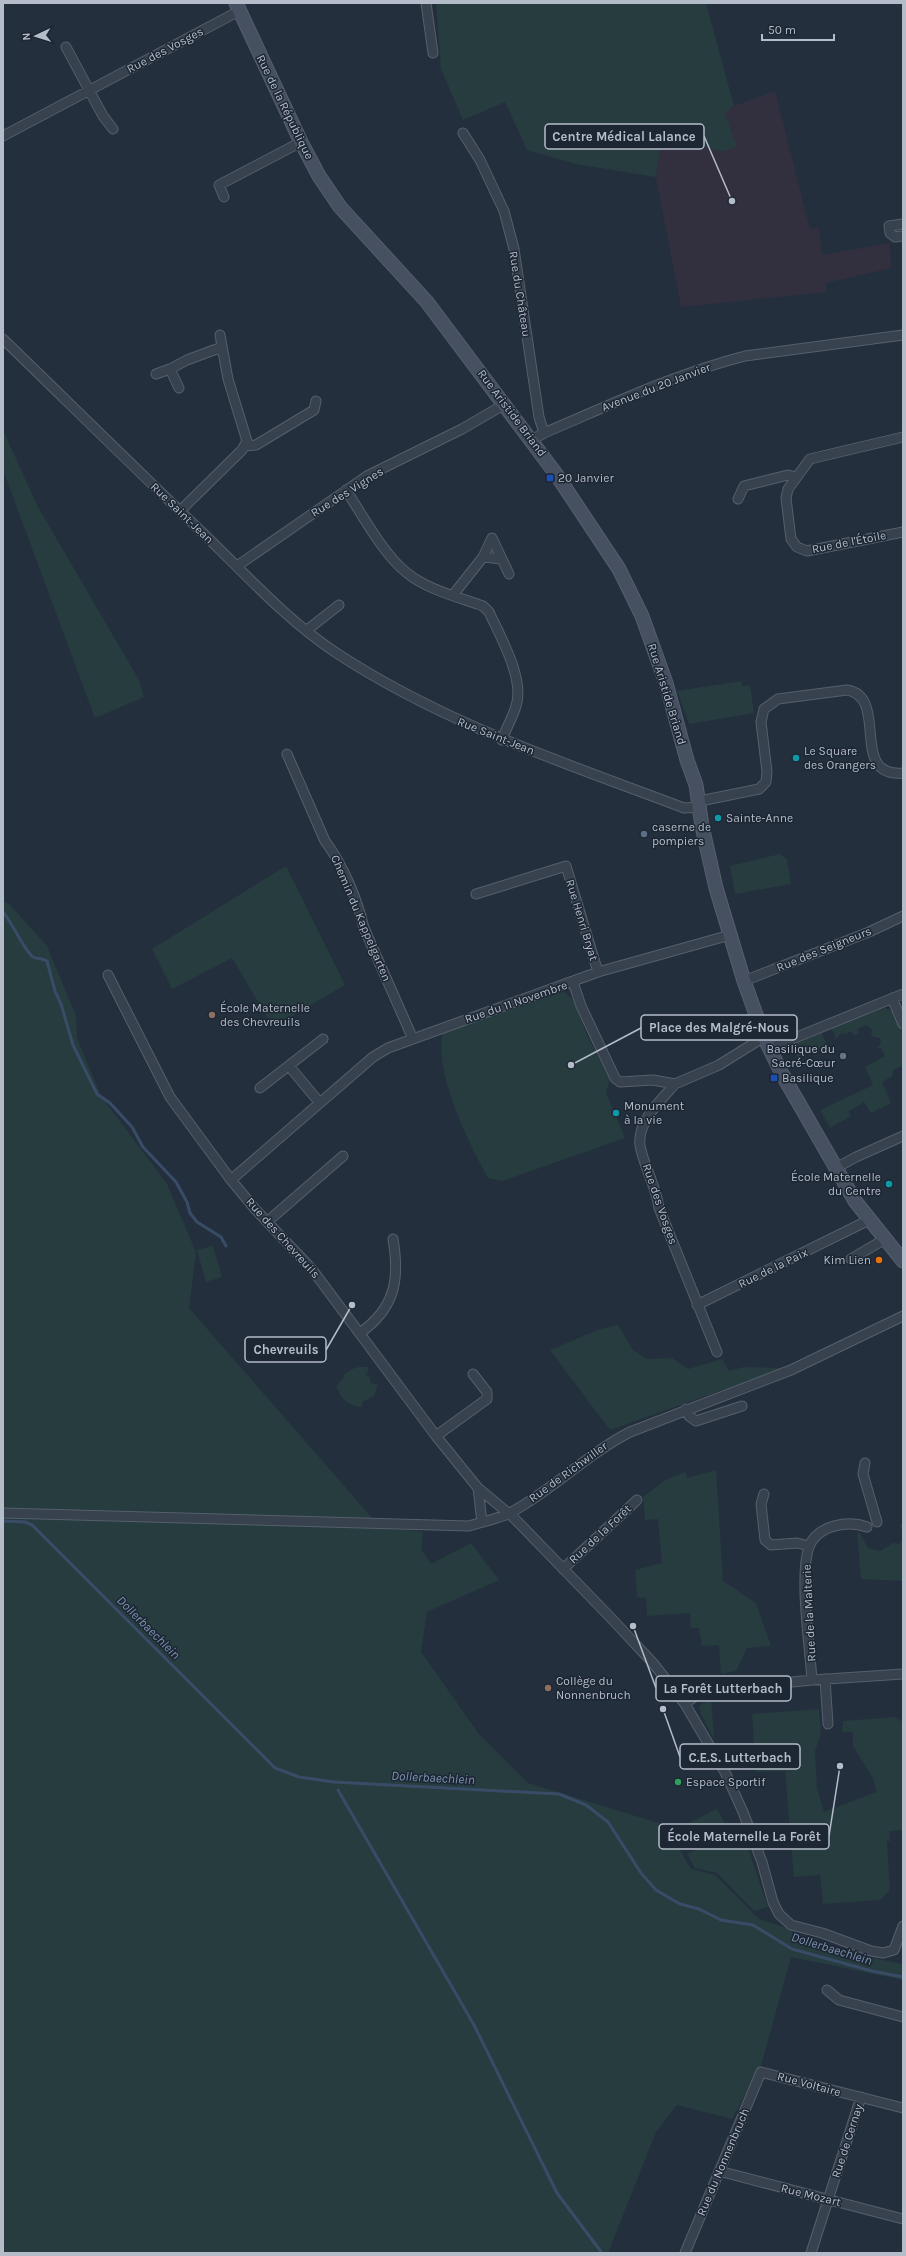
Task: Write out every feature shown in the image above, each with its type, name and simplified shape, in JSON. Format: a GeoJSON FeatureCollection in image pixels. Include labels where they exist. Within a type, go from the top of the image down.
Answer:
{"type":"FeatureCollection","features":[{"type":"Feature","properties":{"kind":"main road","name":"Rue de la République"},"geometry":{"type":"LineString","coordinates":[[238,7],[301,142],[319,176],[340,207]]}},
{"type":"Feature","properties":{"kind":"main road","name":"Rue Aristide Briand"},"geometry":{"type":"LineString","coordinates":[[340,207],[428,302],[532,440],[591,523],[619,569],[642,616],[666,683],[700,804],[702,826],[710,863],[730,935],[744,981],[767,1042],[836,1168],[869,1220],[903,1261]]}},
{"type":"Feature","properties":{"kind":"street"},"geometry":{"type":"LineString","coordinates":[[426,3],[433,53]]}},
{"type":"Feature","properties":{"kind":"street","name":"Rue des Vosges"},"geometry":{"type":"LineString","coordinates":[[4,131],[90,89],[238,7]]}},
{"type":"Feature","properties":{"kind":"street"},"geometry":{"type":"LineString","coordinates":[[66,47],[90,89],[103,116],[113,129]]}},
{"type":"Feature","properties":{"kind":"street","name":"Rue du Château"},"geometry":{"type":"LineString","coordinates":[[464,132],[480,160],[504,211],[514,249],[539,417],[544,433]]}},
{"type":"Feature","properties":{"kind":"street"},"geometry":{"type":"LineString","coordinates":[[224,197],[219,186],[301,142]]}},
{"type":"Feature","properties":{"kind":"street"},"geometry":{"type":"LineString","coordinates":[[903,224],[889,226],[890,233],[895,237],[903,236]]}},
{"type":"Feature","properties":{"kind":"street"},"geometry":{"type":"LineString","coordinates":[[180,511],[245,446],[247,436],[228,379],[220,335]]}},
{"type":"Feature","properties":{"kind":"street","name":"Avenue du 20 Janvier"},"geometry":{"type":"LineString","coordinates":[[532,440],[544,433],[680,375],[721,362],[745,356],[903,335]]}},
{"type":"Feature","properties":{"kind":"street","name":"Rue Saint-Jean"},"geometry":{"type":"LineString","coordinates":[[3,340],[270,599],[336,653],[386,684],[434,710],[502,740],[684,808],[759,789],[766,782],[768,772],[761,722],[764,709],[778,699],[847,690],[855,691],[866,703],[874,758],[881,770],[892,774],[903,773]]}},
{"type":"Feature","properties":{"kind":"street"},"geometry":{"type":"LineString","coordinates":[[156,374],[222,347]]}},
{"type":"Feature","properties":{"kind":"street"},"geometry":{"type":"LineString","coordinates":[[170,369],[180,388]]}},
{"type":"Feature","properties":{"kind":"street"},"geometry":{"type":"LineString","coordinates":[[245,446],[256,445],[314,410],[316,401]]}},
{"type":"Feature","properties":{"kind":"street","name":"Rue des Vignes"},"geometry":{"type":"LineString","coordinates":[[237,566],[367,476],[462,429],[505,404]]}},
{"type":"Feature","properties":{"kind":"street","name":"Rue de l'Étoile"},"geometry":{"type":"LineString","coordinates":[[903,437],[810,459],[788,489],[786,498],[791,539],[797,547],[807,551],[903,532]]}},
{"type":"Feature","properties":{"kind":"street"},"geometry":{"type":"LineString","coordinates":[[738,499],[744,486],[788,475],[796,477]]}},
{"type":"Feature","properties":{"kind":"street"},"geometry":{"type":"LineString","coordinates":[[346,490],[393,560],[407,574],[423,583],[483,606],[489,612],[513,664],[518,697],[516,706],[502,740]]}},
{"type":"Feature","properties":{"kind":"street"},"geometry":{"type":"LineString","coordinates":[[454,595],[482,557],[492,538],[509,574]]}},
{"type":"Feature","properties":{"kind":"street"},"geometry":{"type":"LineString","coordinates":[[482,557],[502,559]]}},
{"type":"Feature","properties":{"kind":"street"},"geometry":{"type":"LineString","coordinates":[[307,630],[339,605]]}},
{"type":"Feature","properties":{"kind":"street","name":"Chemin du Kappelgarten"},"geometry":{"type":"LineString","coordinates":[[287,754],[325,841],[333,852],[360,911],[364,928],[413,1039]]}},
{"type":"Feature","properties":{"kind":"street","name":"Rue Henri Bryat"},"geometry":{"type":"LineString","coordinates":[[476,894],[566,866],[598,972]]}},
{"type":"Feature","properties":{"kind":"street","name":"Rue des Seigneurs"},"geometry":{"type":"LineString","coordinates":[[744,981],[869,932],[903,916]]}},
{"type":"Feature","properties":{"kind":"street","name":"Rue du 11 Novembre"},"geometry":{"type":"LineString","coordinates":[[231,1180],[319,1102],[374,1057],[413,1039],[598,972],[730,935]]}},
{"type":"Feature","properties":{"kind":"street","name":"Rue des Chevreuils"},"geometry":{"type":"LineString","coordinates":[[108,975],[170,1097],[231,1180],[267,1222],[311,1268],[436,1436],[478,1488],[508,1513]]}},
{"type":"Feature","properties":{"kind":"street"},"geometry":{"type":"LineString","coordinates":[[573,982],[581,1006],[615,1078],[620,1082],[653,1080],[675,1084],[767,1042],[903,994]]}},
{"type":"Feature","properties":{"kind":"street"},"geometry":{"type":"LineString","coordinates":[[892,998],[903,1024]]}},
{"type":"Feature","properties":{"kind":"street"},"geometry":{"type":"LineString","coordinates":[[260,1088],[323,1039]]}},
{"type":"Feature","properties":{"kind":"street"},"geometry":{"type":"LineString","coordinates":[[289,1066],[319,1102]]}},
{"type":"Feature","properties":{"kind":"street","name":"Rue des Vosges"},"geometry":{"type":"LineString","coordinates":[[675,1084],[648,1116],[641,1136],[640,1146],[658,1195],[659,1208],[717,1352]]}},
{"type":"Feature","properties":{"kind":"street"},"geometry":{"type":"LineString","coordinates":[[836,1168],[856,1157],[903,1136]]}},
{"type":"Feature","properties":{"kind":"street"},"geometry":{"type":"LineString","coordinates":[[267,1222],[343,1156]]}},
{"type":"Feature","properties":{"kind":"street","name":"Rue de la Paix"},"geometry":{"type":"LineString","coordinates":[[697,1305],[869,1220]]}},
{"type":"Feature","properties":{"kind":"street"},"geometry":{"type":"LineString","coordinates":[[360,1333],[384,1313],[396,1284],[397,1264],[393,1239]]}},
{"type":"Feature","properties":{"kind":"street"},"geometry":{"type":"LineString","coordinates":[[851,1259],[885,1240]]}},
{"type":"Feature","properties":{"kind":"street","name":"Rue de Richwiller"},"geometry":{"type":"LineString","coordinates":[[3,1512],[449,1527],[469,1526],[508,1513],[526,1503],[613,1440],[686,1410],[791,1370],[903,1316]]}},
{"type":"Feature","properties":{"kind":"street"},"geometry":{"type":"LineString","coordinates":[[436,1436],[487,1399],[487,1392],[473,1374]]}},
{"type":"Feature","properties":{"kind":"street"},"geometry":{"type":"LineString","coordinates":[[686,1410],[688,1416],[696,1421],[742,1406]]}},
{"type":"Feature","properties":{"kind":"street"},"geometry":{"type":"LineString","coordinates":[[865,1463],[863,1474],[877,1522]]}},
{"type":"Feature","properties":{"kind":"street"},"geometry":{"type":"LineString","coordinates":[[478,1488],[482,1522]]}},
{"type":"Feature","properties":{"kind":"street"},"geometry":{"type":"LineString","coordinates":[[764,1494],[761,1504],[764,1540],[771,1545],[797,1543],[809,1546],[820,1534],[836,1524],[854,1524],[867,1527]]}},
{"type":"Feature","properties":{"kind":"street","name":"Rue de la Forêt"},"geometry":{"type":"LineString","coordinates":[[563,1569],[637,1500]]}},
{"type":"Feature","properties":{"kind":"street","name":"Rue de la Forêt"},"geometry":{"type":"LineString","coordinates":[[508,1513],[653,1663],[684,1704],[728,1779],[744,1812],[762,1862],[773,1902],[779,1914],[791,1925],[822,1932],[871,1951],[884,1953],[894,1950],[903,1926]]}},
{"type":"Feature","properties":{"kind":"street","name":"Rue de la Malterie"},"geometry":{"type":"LineString","coordinates":[[809,1546],[804,1568],[812,1680]]}},
{"type":"Feature","properties":{"kind":"street"},"geometry":{"type":"LineString","coordinates":[[684,1704],[694,1697],[710,1690],[901,1672]]}},
{"type":"Feature","properties":{"kind":"street"},"geometry":{"type":"LineString","coordinates":[[825,1679],[828,1724]]}},
{"type":"Feature","properties":{"kind":"street"},"geometry":{"type":"LineString","coordinates":[[827,1990],[839,2000],[903,2017]]}},
{"type":"Feature","properties":{"kind":"street","name":"Rue Voltaire"},"geometry":{"type":"LineString","coordinates":[[761,2072],[903,2108]]}},
{"type":"Feature","properties":{"kind":"street","name":"Rue du Nonnenbruch"},"geometry":{"type":"LineString","coordinates":[[685,2253],[761,2072]]}},
{"type":"Feature","properties":{"kind":"street","name":"Rue de Cernay"},"geometry":{"type":"LineString","coordinates":[[810,2253],[861,2097]]}},
{"type":"Feature","properties":{"kind":"street","name":"Rue Mozart"},"geometry":{"type":"LineString","coordinates":[[719,2172],[903,2219]]}},
{"type":"Feature","properties":{"kind":"shaded area"},"geometry":{"type":"Polygon","coordinates":[[[775,91],[810,229],[819,228],[822,255],[890,243],[891,268],[826,283],[826,292],[681,307],[656,177],[661,143],[690,142],[722,152],[736,147],[725,112],[734,106],[775,91]]]}},
{"type":"Feature","properties":{"kind":"green space"},"geometry":{"type":"Polygon","coordinates":[[[436,3],[706,3],[734,106],[725,113],[737,147],[722,152],[690,142],[661,143],[656,177],[576,164],[527,150],[505,102],[463,120],[441,69],[436,3]]]}},
{"type":"Feature","properties":{"kind":"green space"},"geometry":{"type":"Polygon","coordinates":[[[3,430],[38,507],[139,680],[144,697],[95,718],[3,470],[3,430]]]}},
{"type":"Feature","properties":{"kind":"green space"},"geometry":{"type":"Polygon","coordinates":[[[741,681],[742,686],[750,685],[754,713],[689,724],[677,691],[741,681]]]}},
{"type":"Feature","properties":{"kind":"green space"},"geometry":{"type":"Polygon","coordinates":[[[780,854],[787,859],[791,884],[735,894],[730,866],[780,854]]]}},
{"type":"Feature","properties":{"kind":"green space"},"geometry":{"type":"Polygon","coordinates":[[[286,866],[345,985],[273,1027],[232,958],[172,989],[152,949],[286,866]]]}},
{"type":"Feature","properties":{"kind":"green space"},"geometry":{"type":"Polygon","coordinates":[[[3,901],[9,904],[47,946],[76,1016],[77,1038],[101,1096],[167,1184],[196,1252],[189,1308],[380,1527],[423,1532],[421,1549],[431,1564],[471,1543],[499,1580],[427,1612],[421,1652],[479,1734],[528,1783],[665,1825],[691,1869],[715,1875],[759,1919],[792,1930],[792,1942],[903,1964],[903,1980],[791,1957],[761,2066],[732,2119],[677,2105],[656,2132],[608,2253],[3,2253],[3,901]]]}},
{"type":"Feature","properties":{"kind":"green space"},"geometry":{"type":"Polygon","coordinates":[[[560,990],[572,998],[587,1035],[610,1077],[606,1093],[625,1138],[502,1181],[488,1178],[463,1127],[448,1087],[443,1067],[441,1049],[443,1033],[560,990]]]}},
{"type":"Feature","properties":{"kind":"green space"},"geometry":{"type":"Polygon","coordinates":[[[885,1008],[893,1011],[903,1034],[903,1066],[893,1070],[892,1076],[882,1082],[891,1103],[871,1113],[864,1102],[849,1111],[851,1116],[830,1128],[820,1110],[873,1085],[865,1067],[885,1056],[881,1048],[877,1048],[881,1043],[880,1038],[871,1036],[872,1030],[867,1025],[857,1029],[859,1033],[854,1035],[851,1031],[845,1034],[842,1033],[836,1039],[833,1031],[830,1029],[850,1020],[885,1008]]]}},
{"type":"Feature","properties":{"kind":"green space"},"geometry":{"type":"Polygon","coordinates":[[[823,1032],[822,1035],[828,1045],[798,1058],[792,1045],[823,1032]]]}},
{"type":"Feature","properties":{"kind":"green space"},"geometry":{"type":"Polygon","coordinates":[[[213,1246],[222,1277],[206,1282],[197,1250],[213,1246]]]}},
{"type":"Feature","properties":{"kind":"green space"},"geometry":{"type":"Polygon","coordinates":[[[618,1325],[633,1350],[647,1359],[672,1358],[688,1369],[722,1359],[729,1371],[744,1367],[784,1368],[610,1430],[550,1350],[600,1329],[618,1325]]]}},
{"type":"Feature","properties":{"kind":"green space"},"geometry":{"type":"Polygon","coordinates":[[[367,1367],[369,1370],[365,1375],[369,1376],[371,1383],[378,1385],[374,1396],[362,1402],[362,1407],[357,1407],[346,1401],[336,1386],[344,1378],[343,1375],[352,1369],[367,1367]]]}},
{"type":"Feature","properties":{"kind":"green space"},"geometry":{"type":"Polygon","coordinates":[[[716,1470],[723,1581],[756,1603],[771,1646],[747,1648],[736,1671],[721,1674],[719,1645],[702,1646],[699,1628],[691,1628],[690,1613],[647,1616],[646,1598],[637,1597],[635,1570],[662,1563],[658,1519],[645,1520],[643,1497],[665,1480],[685,1472],[687,1478],[716,1470]]]}},
{"type":"Feature","properties":{"kind":"green space"},"geometry":{"type":"Polygon","coordinates":[[[899,1524],[903,1524],[903,1532],[901,1527],[899,1524]]]}},
{"type":"Feature","properties":{"kind":"green space"},"geometry":{"type":"Polygon","coordinates":[[[857,1532],[860,1533],[868,1548],[880,1551],[893,1543],[899,1544],[903,1537],[903,1581],[861,1579],[857,1532]]]}},
{"type":"Feature","properties":{"kind":"green space"},"geometry":{"type":"Polygon","coordinates":[[[711,1698],[714,1739],[701,1714],[699,1706],[711,1698]]]}},
{"type":"Feature","properties":{"kind":"green space"},"geometry":{"type":"Polygon","coordinates":[[[819,1709],[821,1733],[815,1751],[817,1788],[824,1812],[876,1792],[874,1780],[853,1746],[853,1732],[842,1732],[843,1721],[894,1717],[903,1722],[903,1830],[889,1831],[890,1841],[887,1841],[890,1890],[880,1900],[823,1904],[820,1875],[794,1877],[785,1771],[756,1772],[752,1714],[819,1709]]]}},
{"type":"Feature","properties":{"kind":"green space"},"geometry":{"type":"Polygon","coordinates":[[[717,1809],[728,1829],[689,1849],[679,1828],[717,1809]]]}},
{"type":"Feature","properties":{"kind":"green space"},"geometry":{"type":"Polygon","coordinates":[[[741,1827],[768,1907],[754,1911],[717,1873],[695,1868],[687,1854],[741,1827]]]}},
{"type":"Feature","properties":{"kind":"waterway"},"geometry":{"type":"LineString","coordinates":[[3,912],[30,954],[33,957],[47,961],[55,991],[61,1004],[73,1045],[97,1094],[110,1103],[132,1127],[143,1147],[176,1182],[187,1202],[190,1213],[197,1222],[221,1237],[226,1246]]}},
{"type":"Feature","properties":{"kind":"waterway","name":"Dollerbaechlein"},"geometry":{"type":"LineString","coordinates":[[3,1521],[25,1522],[32,1525],[275,1768],[299,1777],[334,1782],[559,1794],[586,1805],[608,1822],[641,1873],[656,1890],[680,1904],[699,1909],[721,1920],[753,1925],[792,1949],[872,1971],[903,1977]]}},
{"type":"Feature","properties":{"kind":"waterway"},"geometry":{"type":"LineString","coordinates":[[338,1790],[474,2025],[557,2193],[602,2253]]}},
{"type":"Feature","properties":{"kind":"place","name":"Centre Médical Lalance"},"geometry":{"type":"Point","coordinates":[732,201]}},
{"type":"Feature","properties":{"kind":"place","name":"20 Janvier"},"geometry":{"type":"Point","coordinates":[550,478]}},
{"type":"Feature","properties":{"kind":"place","name":"Le Square des Orangers"},"geometry":{"type":"Point","coordinates":[796,758]}},
{"type":"Feature","properties":{"kind":"place","name":"Sainte-Anne"},"geometry":{"type":"Point","coordinates":[718,818]}},
{"type":"Feature","properties":{"kind":"place","name":"caserne de pompiers"},"geometry":{"type":"Point","coordinates":[644,834]}},
{"type":"Feature","properties":{"kind":"place","name":"École Maternelle des Chevreuils"},"geometry":{"type":"Point","coordinates":[212,1015]}},
{"type":"Feature","properties":{"kind":"place","name":"Basilique du Sacré-Cœur"},"geometry":{"type":"Point","coordinates":[843,1056]}},
{"type":"Feature","properties":{"kind":"place","name":"Place des Malgré-Nous"},"geometry":{"type":"Point","coordinates":[571,1065]}},
{"type":"Feature","properties":{"kind":"place","name":"Basilique"},"geometry":{"type":"Point","coordinates":[774,1078]}},
{"type":"Feature","properties":{"kind":"place","name":"Monument à la vie"},"geometry":{"type":"Point","coordinates":[616,1113]}},
{"type":"Feature","properties":{"kind":"place","name":"École Maternelle du Centre"},"geometry":{"type":"Point","coordinates":[889,1184]}},
{"type":"Feature","properties":{"kind":"place","name":"Kim Lien"},"geometry":{"type":"Point","coordinates":[879,1260]}},
{"type":"Feature","properties":{"kind":"place","name":"Chevreuils"},"geometry":{"type":"Point","coordinates":[352,1305]}},
{"type":"Feature","properties":{"kind":"place","name":"La Forêt Lutterbach"},"geometry":{"type":"Point","coordinates":[633,1626]}},
{"type":"Feature","properties":{"kind":"place","name":"Collège du Nonnenbruch"},"geometry":{"type":"Point","coordinates":[548,1688]}},
{"type":"Feature","properties":{"kind":"place","name":"C.E.S. Lutterbach"},"geometry":{"type":"Point","coordinates":[663,1709]}},
{"type":"Feature","properties":{"kind":"place","name":"École Maternelle La Forêt"},"geometry":{"type":"Point","coordinates":[840,1766]}},
{"type":"Feature","properties":{"kind":"place","name":"Espace Sportif"},"geometry":{"type":"Point","coordinates":[678,1782]}}]}
